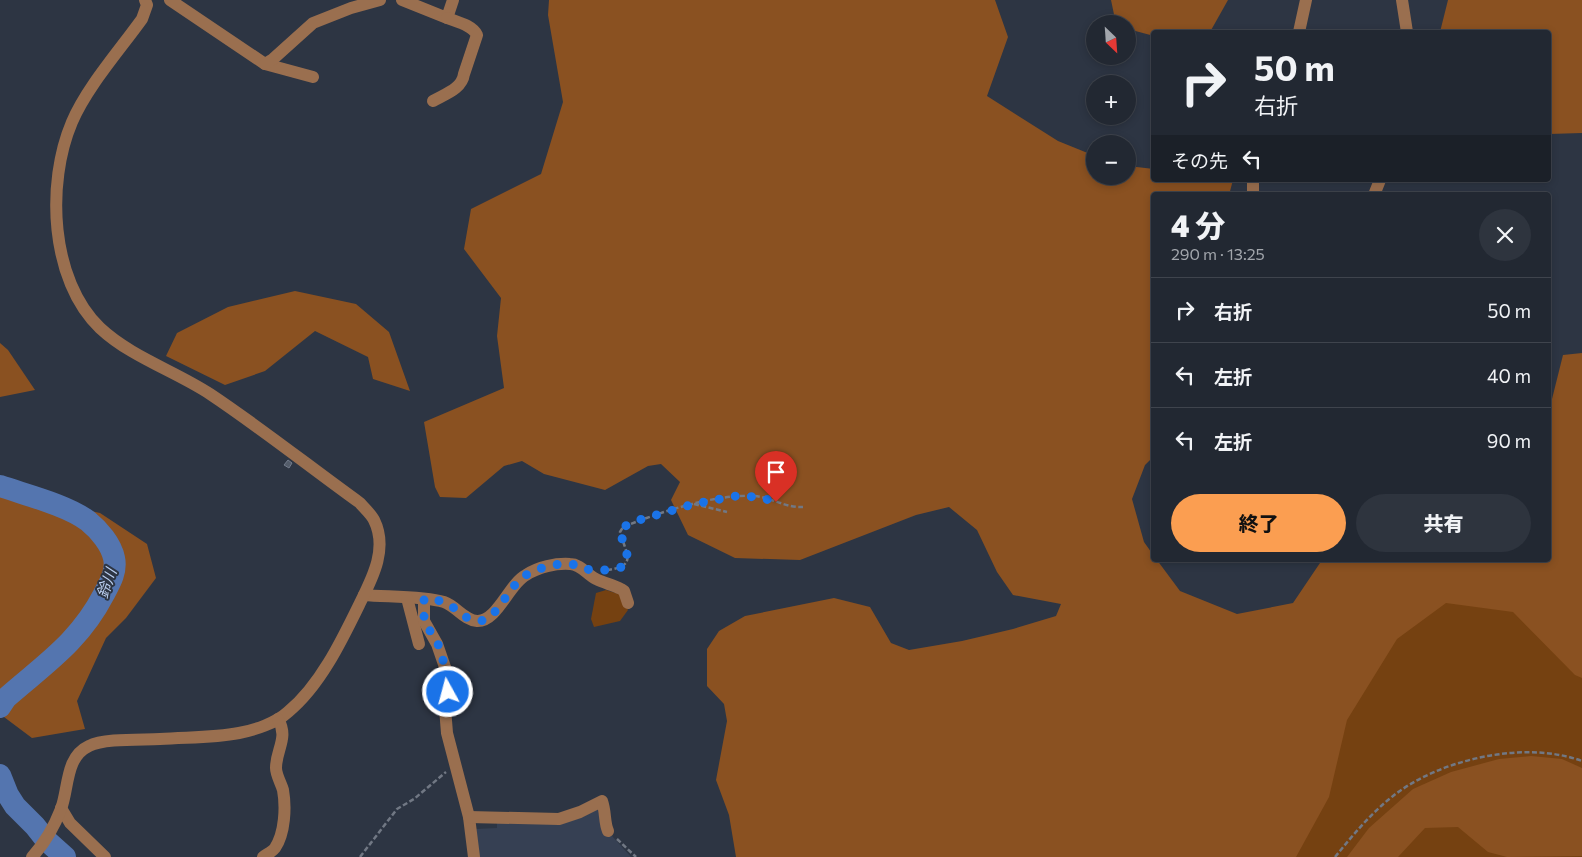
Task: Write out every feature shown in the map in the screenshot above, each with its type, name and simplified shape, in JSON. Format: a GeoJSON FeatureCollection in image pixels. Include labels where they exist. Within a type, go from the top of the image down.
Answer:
{"type":"FeatureCollection","features":[{"type":"Feature","properties":{"kind":"street"},"geometry":{"type":"LineString","coordinates":[[32,856],[53,826],[61,808],[71,766],[77,754],[89,745],[241,732],[278,719],[288,713],[318,680],[346,632],[364,595],[380,551],[380,536],[373,519],[360,503],[209,394],[126,347],[101,329],[86,313],[72,291],[62,260],[55,199],[65,142],[72,122],[84,100],[142,19],[147,6],[145,0]]}},
{"type":"Feature","properties":{"kind":"street"},"geometry":{"type":"LineString","coordinates":[[170,0],[265,64],[313,77]]}},
{"type":"Feature","properties":{"kind":"street"},"geometry":{"type":"LineString","coordinates":[[265,64],[313,23],[351,4],[380,0]]}},
{"type":"Feature","properties":{"kind":"street"},"geometry":{"type":"LineString","coordinates":[[402,0],[469,27],[477,35],[463,80],[458,87],[434,101]]}},
{"type":"Feature","properties":{"kind":"street"},"geometry":{"type":"LineString","coordinates":[[447,18],[454,0]]}},
{"type":"Feature","properties":{"kind":"street"},"geometry":{"type":"LineString","coordinates":[[1299,30],[1306,0]]}},
{"type":"Feature","properties":{"kind":"street"},"geometry":{"type":"LineString","coordinates":[[1402,0],[1407,30]]}},
{"type":"Feature","properties":{"kind":"street"},"geometry":{"type":"LineString","coordinates":[[364,595],[433,599],[447,603],[469,619],[477,621],[486,620],[493,614],[514,585],[525,575],[542,567],[570,564],[582,569],[594,579],[624,591],[628,603]]}},
{"type":"Feature","properties":{"kind":"street"},"geometry":{"type":"LineString","coordinates":[[407,598],[419,644]]}},
{"type":"Feature","properties":{"kind":"street"},"geometry":{"type":"LineString","coordinates":[[424,599],[424,621],[438,644],[447,673],[448,692],[445,708],[448,733],[469,817],[474,857]]}},
{"type":"Feature","properties":{"kind":"street"},"geometry":{"type":"LineString","coordinates":[[263,857],[274,850],[280,838],[285,808],[283,790],[276,769],[283,738],[282,726],[278,719]]}},
{"type":"Feature","properties":{"kind":"street"},"geometry":{"type":"LineString","coordinates":[[469,817],[559,819],[580,812],[602,801],[606,812],[608,830]]}},
{"type":"Feature","properties":{"kind":"street"},"geometry":{"type":"LineString","coordinates":[[61,808],[70,823],[104,857]]}},
{"type":"Feature","properties":{"kind":"path"},"geometry":{"type":"LineString","coordinates":[[582,569],[607,570],[622,568],[628,559],[620,532],[623,527],[639,520],[694,504],[736,496],[759,497],[792,507],[803,507]]}},
{"type":"Feature","properties":{"kind":"path"},"geometry":{"type":"LineString","coordinates":[[694,504],[727,512]]}},
{"type":"Feature","properties":{"kind":"path"},"geometry":{"type":"LineString","coordinates":[[1335,857],[1373,813],[1392,797],[1412,784],[1446,768],[1473,760],[1511,753],[1534,752],[1567,756],[1582,761]]}},
{"type":"Feature","properties":{"kind":"path"},"geometry":{"type":"LineString","coordinates":[[360,857],[397,809],[414,798],[455,765]]}},
{"type":"Feature","properties":{"kind":"path"},"geometry":{"type":"LineString","coordinates":[[608,830],[636,857]]}},
{"type":"Feature","properties":{"kind":"shaded area"},"geometry":{"type":"Polygon","coordinates":[[[549,0],[995,0],[1008,37],[987,96],[1058,141],[1086,152],[1086,185],[1136,185],[1136,167],[1151,169],[1151,182],[1232,182],[1230,192],[1151,192],[1151,459],[1145,465],[1132,499],[1144,542],[1151,552],[1151,562],[1158,562],[1180,591],[1237,614],[1293,603],[1321,562],[1551,562],[1551,403],[1563,355],[1582,353],[1582,678],[1575,675],[1513,612],[1446,603],[1397,639],[1347,720],[1329,797],[1296,857],[736,857],[729,815],[716,780],[727,721],[724,704],[707,686],[707,649],[719,631],[745,616],[834,598],[870,607],[891,643],[909,650],[962,641],[1013,629],[1056,616],[1061,604],[1013,595],[997,572],[977,530],[949,507],[916,515],[800,560],[735,558],[688,535],[671,500],[680,482],[661,464],[648,466],[605,490],[544,474],[522,461],[504,466],[466,498],[440,497],[435,487],[424,422],[504,388],[497,336],[501,298],[464,249],[471,209],[541,174],[563,102],[548,15],[549,0]]]}},
{"type":"Feature","properties":{"kind":"shaded area"},"geometry":{"type":"Polygon","coordinates":[[[1111,0],[1228,0],[1211,30],[1151,30],[1151,35],[1136,31],[1136,15],[1114,15],[1111,0]]]}},
{"type":"Feature","properties":{"kind":"shaded area"},"geometry":{"type":"Polygon","coordinates":[[[1448,0],[1582,0],[1582,133],[1551,134],[1551,30],[1440,30],[1448,0]]]}},
{"type":"Feature","properties":{"kind":"shaded area"},"geometry":{"type":"Polygon","coordinates":[[[295,291],[356,304],[389,332],[410,391],[373,379],[368,357],[315,331],[265,371],[225,385],[166,356],[177,333],[228,307],[295,291]]]}},
{"type":"Feature","properties":{"kind":"shaded area"},"geometry":{"type":"Polygon","coordinates":[[[0,343],[8,350],[35,390],[0,397],[0,343]]]}},
{"type":"Feature","properties":{"kind":"shaded area"},"geometry":{"type":"Polygon","coordinates":[[[0,491],[100,513],[147,544],[156,578],[126,618],[106,638],[77,701],[85,729],[32,738],[0,714],[0,491]]]}},
{"type":"Feature","properties":{"kind":"shaded area"},"geometry":{"type":"Polygon","coordinates":[[[606,590],[622,595],[628,610],[620,621],[594,627],[591,619],[596,593],[606,590]]]}},
{"type":"Feature","properties":{"kind":"shaded area"},"geometry":{"type":"Polygon","coordinates":[[[1442,597],[1516,602],[1582,656],[1582,857],[1244,857],[1372,629],[1442,597]]]}},
{"type":"Feature","properties":{"kind":"shaded area"},"geometry":{"type":"Polygon","coordinates":[[[1531,756],[1562,759],[1582,768],[1582,856],[1507,857],[1488,852],[1458,827],[1425,828],[1398,857],[1347,857],[1369,828],[1413,789],[1451,772],[1499,759],[1531,756]]]}},
{"type":"Feature","properties":{"kind":"shaded area"},"geometry":{"type":"Polygon","coordinates":[[[600,808],[603,826],[631,857],[478,857],[476,829],[497,828],[497,823],[600,808]]]}},
{"type":"Feature","properties":{"kind":"building"},"geometry":{"type":"Polygon","coordinates":[[[288,460],[292,463],[289,468],[284,465],[288,460]]]}},
{"type":"Feature","properties":{"kind":"waterway","name":"鈴川"},"geometry":{"type":"LineString","coordinates":[[0,486],[58,505],[88,521],[107,543],[115,563],[109,586],[84,626],[61,651],[6,698],[0,707]]}},
{"type":"Feature","properties":{"kind":"waterway","name":"鈴川"},"geometry":{"type":"LineString","coordinates":[[0,775],[8,795],[15,806],[46,840],[65,857]]}},
{"type":"Feature","properties":{"kind":"route"},"geometry":{"type":"LineString","coordinates":[[448,692],[447,673],[438,644],[424,621],[424,599],[433,599],[447,603],[469,619],[477,621],[486,620],[493,614],[514,585],[525,575],[542,567],[570,564],[582,569],[607,570],[622,568],[628,559],[620,532],[623,527],[639,520],[698,503],[736,496],[759,497],[776,502]]}}]}
